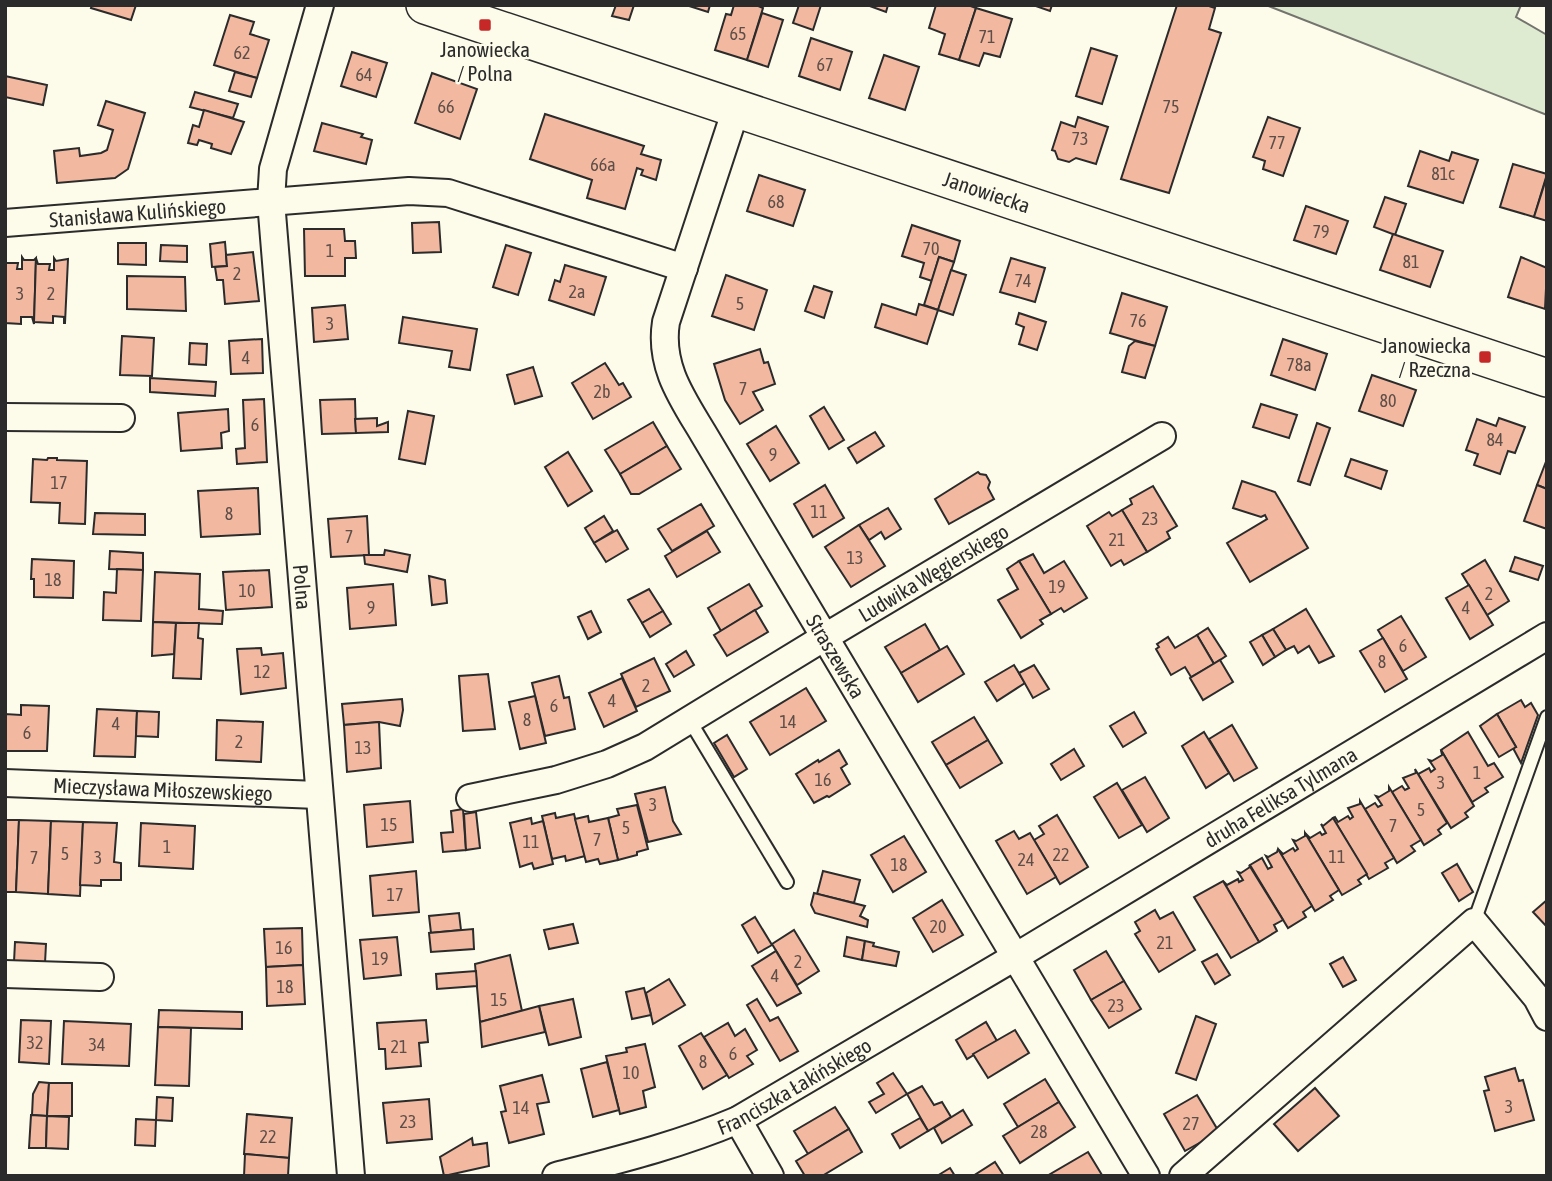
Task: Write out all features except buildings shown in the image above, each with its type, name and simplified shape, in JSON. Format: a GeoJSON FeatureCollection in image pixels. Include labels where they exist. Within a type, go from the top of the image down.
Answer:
{"type":"FeatureCollection","features":[{"type":"Feature","properties":{"kind":"street","name":"Polna"},"geometry":{"type":"LineString","coordinates":[[320,5],[273,169],[271,201],[351,1176]]}},
{"type":"Feature","properties":{"kind":"street","name":"Janowiecka"},"geometry":{"type":"LineString","coordinates":[[425,5],[1547,378]]}},
{"type":"Feature","properties":{"kind":"street","name":"Straszewska"},"geometry":{"type":"LineString","coordinates":[[736,109],[664,335],[670,375],[1146,1176]]}},
{"type":"Feature","properties":{"kind":"street","name":"Stanisława Kulińskiego"},"geometry":{"type":"LineString","coordinates":[[5,223],[409,191],[448,192],[684,268]]}},
{"type":"Feature","properties":{"kind":"street"},"geometry":{"type":"LineString","coordinates":[[5,417],[121,418]]}},
{"type":"Feature","properties":{"kind":"street","name":"Ludwika Węgierskiego"},"geometry":{"type":"LineString","coordinates":[[470,798],[556,780],[607,764],[645,747],[1162,436]]}},
{"type":"Feature","properties":{"kind":"street","name":"druha Feliksa Tylmana"},"geometry":{"type":"LineString","coordinates":[[1016,957],[1546,640]]}},
{"type":"Feature","properties":{"kind":"street","name":"Mieczysława Miłoszewskiego"},"geometry":{"type":"LineString","coordinates":[[5,783],[318,795]]}},
{"type":"Feature","properties":{"kind":"street"},"geometry":{"type":"LineString","coordinates":[[1183,1176],[1474,922],[1538,998],[1547,1017]]}},
{"type":"Feature","properties":{"kind":"street","name":"Franciszka Łakińskiego"},"geometry":{"type":"LineString","coordinates":[[556,1176],[673,1145],[738,1120],[1016,957]]}},
{"type":"Feature","properties":{"kind":"street"},"geometry":{"type":"LineString","coordinates":[[5,974],[100,977]]}},
{"type":"Feature","properties":{"kind":"street"},"geometry":{"type":"LineString","coordinates":[[738,1120],[770,1176]]}},
{"type":"Feature","properties":{"kind":"lane"},"geometry":{"type":"LineString","coordinates":[[1474,922],[1547,717]]}},
{"type":"Feature","properties":{"kind":"lane"},"geometry":{"type":"LineString","coordinates":[[690,721],[788,882]]}},
{"type":"Feature","properties":{"kind":"green space"},"geometry":{"type":"Polygon","coordinates":[[[1266,5],[1521,5],[1516,17],[1547,35],[1547,115],[1266,5]]]}},
{"type":"Feature","properties":{"kind":"place","name":"Janowiecka / Polna"},"geometry":{"type":"Point","coordinates":[485,25]}},
{"type":"Feature","properties":{"kind":"place","name":"Janowiecka / Rzeczna"},"geometry":{"type":"Point","coordinates":[1485,357]}}]}
